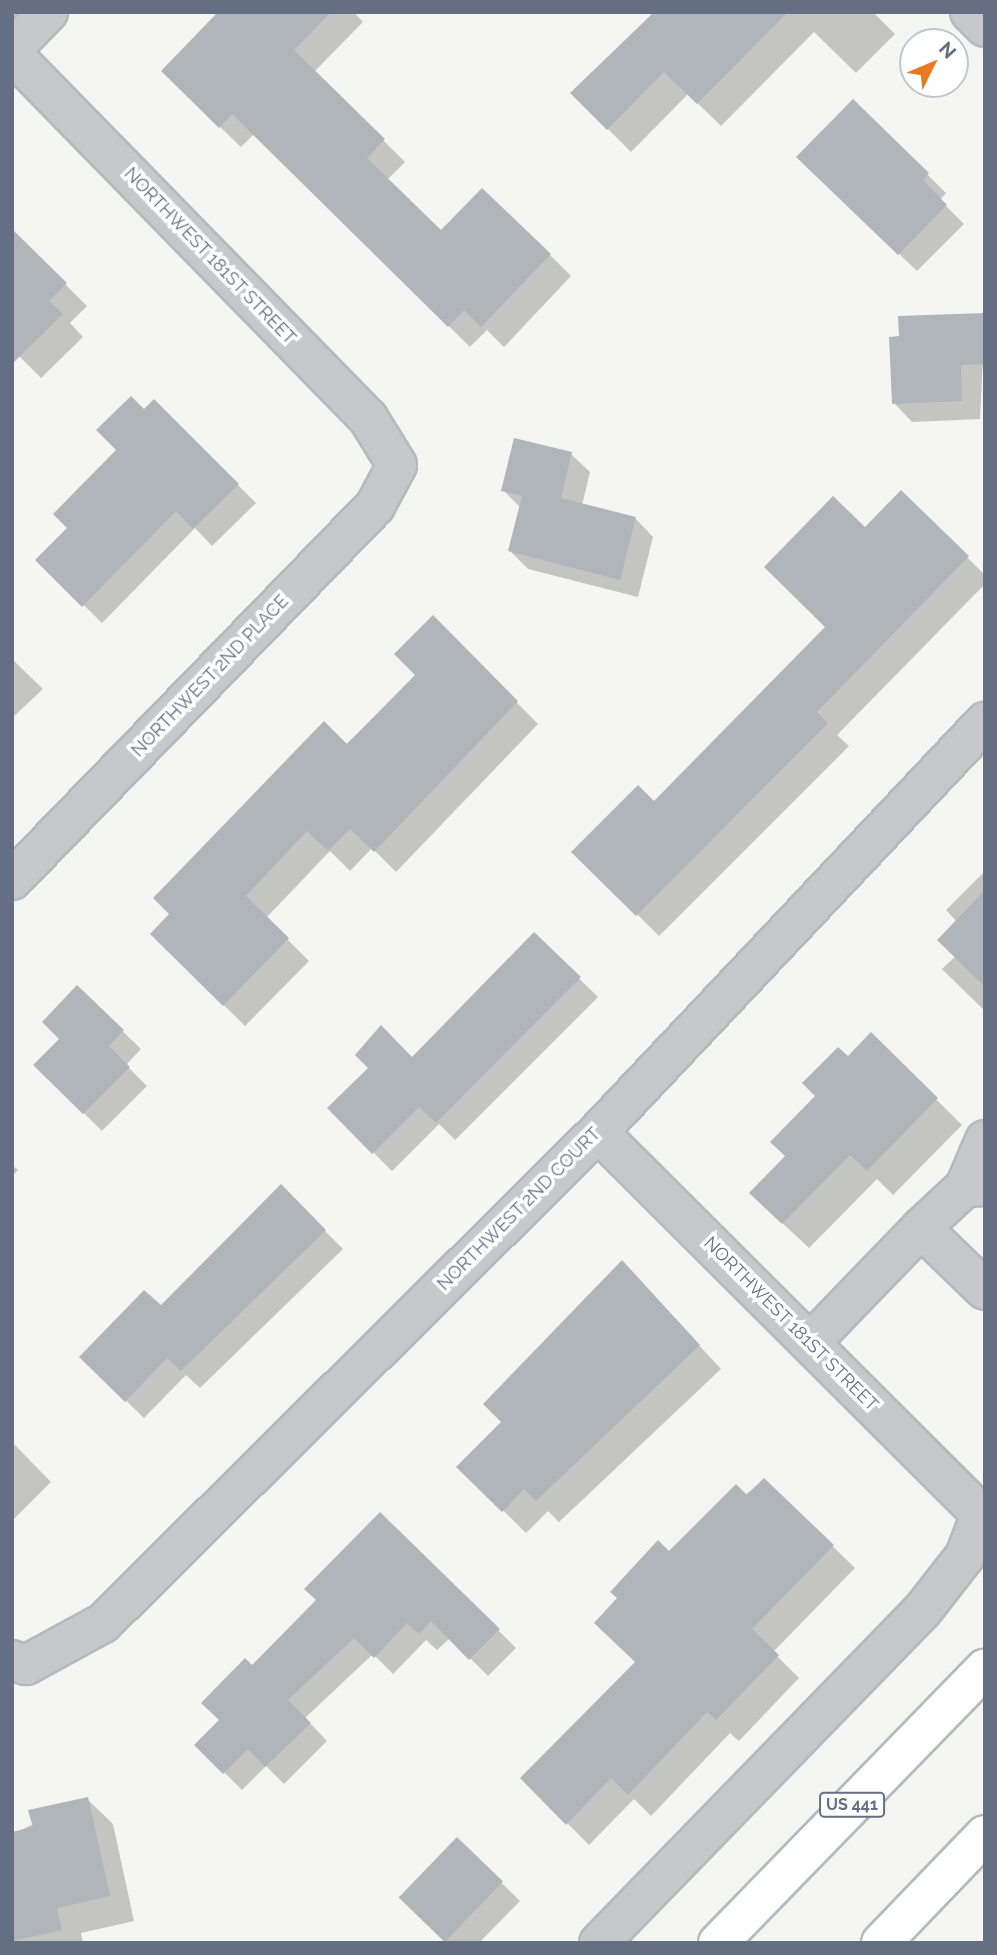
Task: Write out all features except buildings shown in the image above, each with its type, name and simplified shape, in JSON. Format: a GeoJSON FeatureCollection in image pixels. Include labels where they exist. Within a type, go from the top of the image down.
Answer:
{"type":"FeatureCollection","features":[{"type":"Feature","properties":{"kind":"main road","name":"US 441"},"geometry":{"type":"LineString","coordinates":[[719,1943],[985,1668]]}},
{"type":"Feature","properties":{"kind":"main road"},"geometry":{"type":"LineString","coordinates":[[881,1943],[985,1835]]}},
{"type":"Feature","properties":{"kind":"street"},"geometry":{"type":"LineString","coordinates":[[12,52],[48,12]]}},
{"type":"Feature","properties":{"kind":"street"},"geometry":{"type":"LineString","coordinates":[[970,12],[985,27]]}},
{"type":"Feature","properties":{"kind":"street","name":"NORTHWEST 181ST STREET"},"geometry":{"type":"LineString","coordinates":[[12,52],[369,418],[397,465]]}},
{"type":"Feature","properties":{"kind":"street","name":"NORTHWEST 2ND PLACE"},"geometry":{"type":"LineString","coordinates":[[12,880],[375,506],[397,465]]}},
{"type":"Feature","properties":{"kind":"street","name":"NORTHWEST 2ND COURT"},"geometry":{"type":"LineString","coordinates":[[19,1663],[103,1623],[598,1132],[985,722]]}},
{"type":"Feature","properties":{"kind":"street","name":"NORTHWEST 181ST STREET"},"geometry":{"type":"LineString","coordinates":[[598,1132],[983,1516]]}},
{"type":"Feature","properties":{"kind":"street"},"geometry":{"type":"LineString","coordinates":[[810,1343],[921,1228],[975,1186],[985,1140]]}},
{"type":"Feature","properties":{"kind":"street"},"geometry":{"type":"LineString","coordinates":[[921,1228],[985,1290]]}},
{"type":"Feature","properties":{"kind":"street"},"geometry":{"type":"LineString","coordinates":[[599,1943],[922,1611],[965,1556],[983,1516]]}}]}
